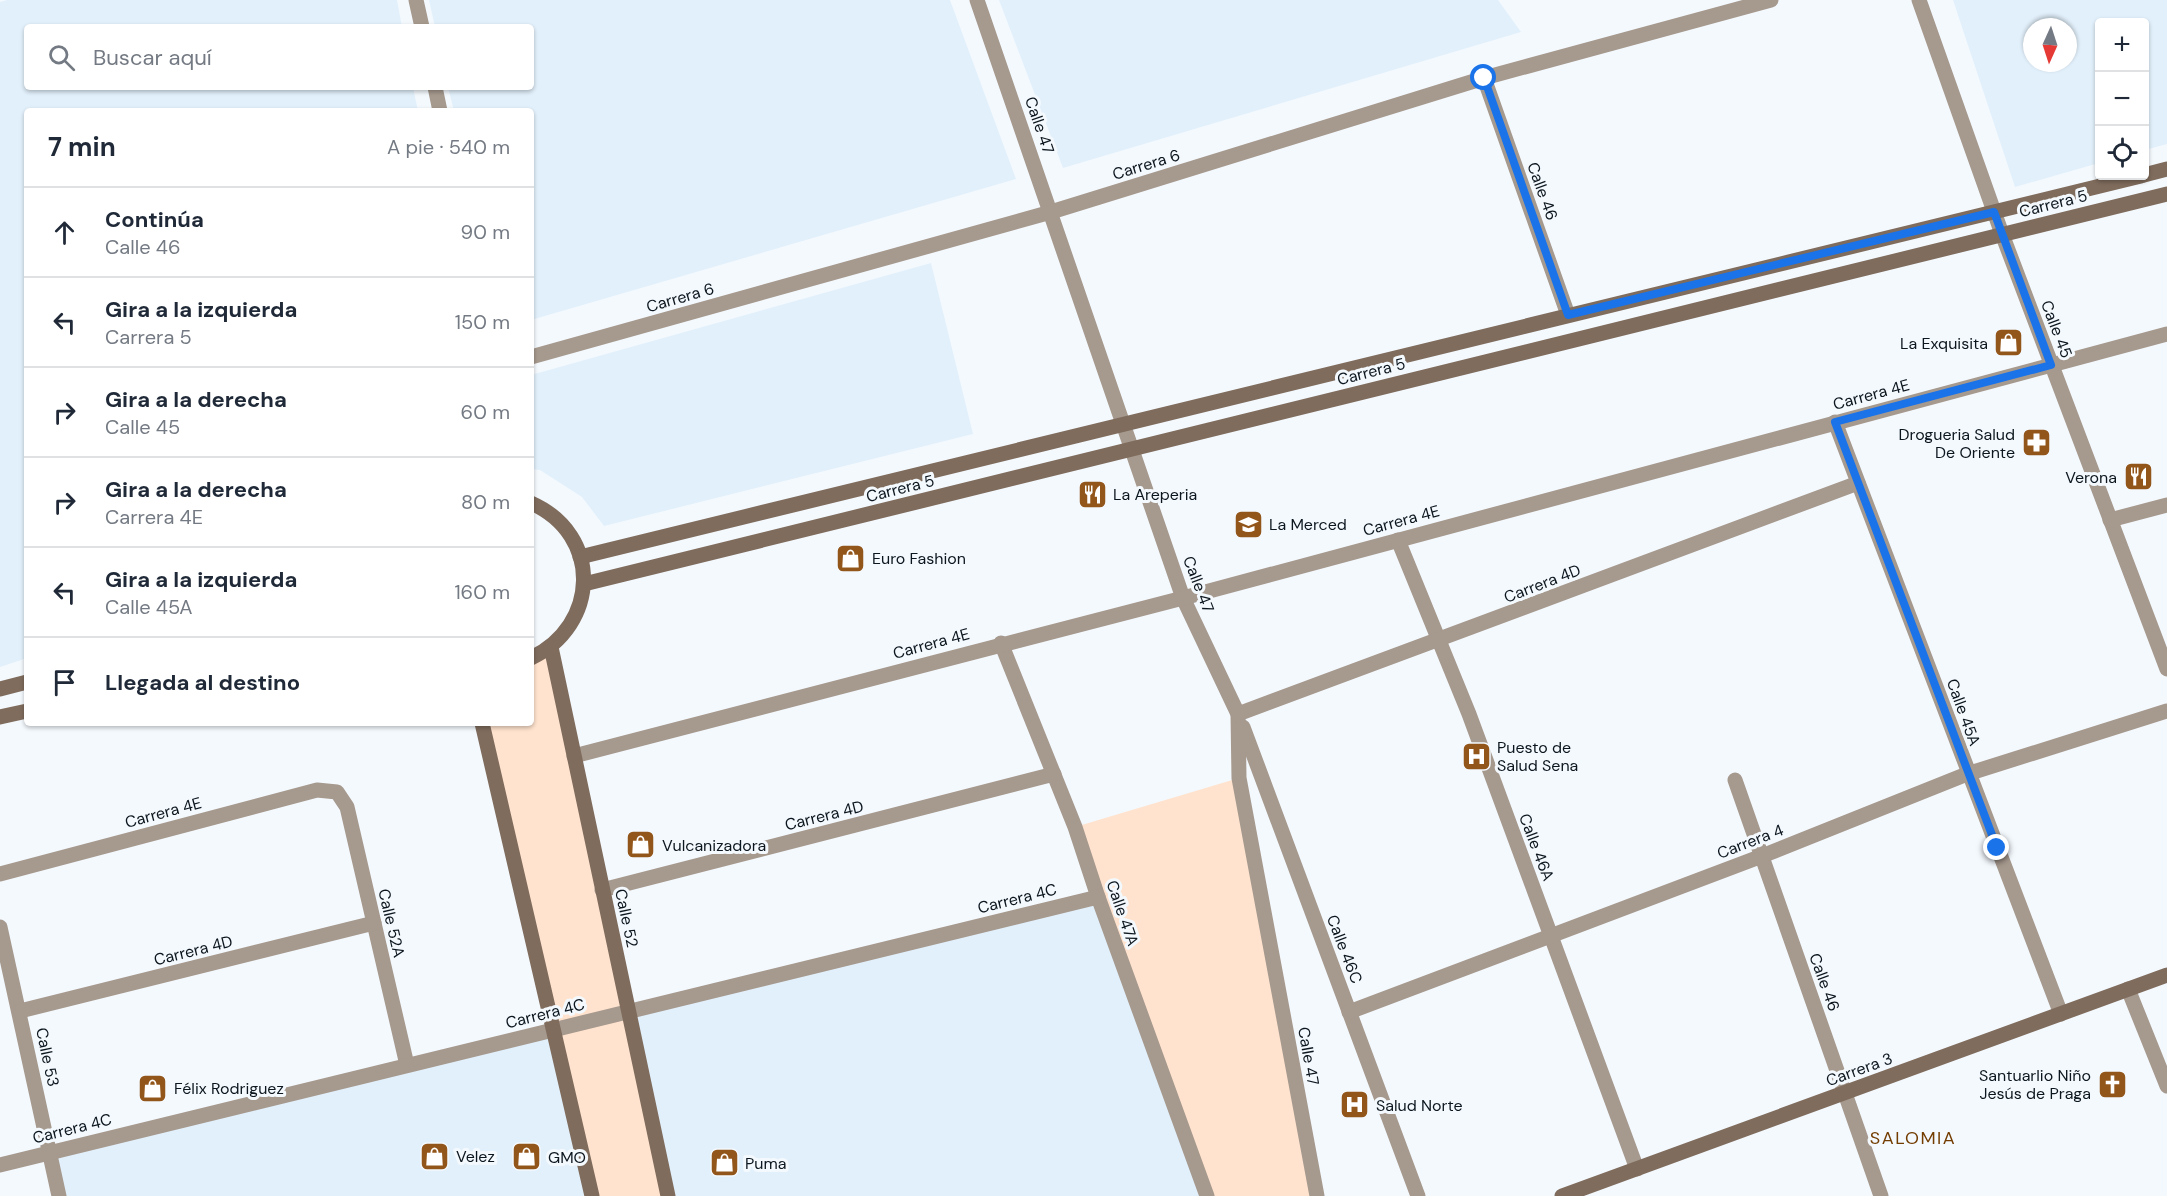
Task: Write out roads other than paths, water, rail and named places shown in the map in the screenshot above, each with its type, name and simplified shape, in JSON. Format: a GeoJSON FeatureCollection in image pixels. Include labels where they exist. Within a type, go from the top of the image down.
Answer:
{"type":"FeatureCollection","features":[{"type":"Feature","properties":{"kind":"main road","name":"Carrera 5"},"geometry":{"type":"LineString","coordinates":[[2149,174],[2167,169]]}},
{"type":"Feature","properties":{"kind":"main road","name":"Carrera 5"},"geometry":{"type":"LineString","coordinates":[[580,557],[2123,180]]}},
{"type":"Feature","properties":{"kind":"main road","name":"Carrera 5"},"geometry":{"type":"LineString","coordinates":[[584,584],[2167,194]]}},
{"type":"Feature","properties":{"kind":"main road"},"geometry":{"type":"LineString","coordinates":[[534,505],[549,513],[573,540],[580,557],[584,584],[575,619],[564,635],[551,647],[534,656]]}},
{"type":"Feature","properties":{"kind":"main road","name":"Calle 52"},"geometry":{"type":"LineString","coordinates":[[551,647],[668,1196]]}},
{"type":"Feature","properties":{"kind":"main road"},"geometry":{"type":"LineString","coordinates":[[0,689],[24,683]]}},
{"type":"Feature","properties":{"kind":"main road"},"geometry":{"type":"LineString","coordinates":[[0,717],[24,712]]}},
{"type":"Feature","properties":{"kind":"main road"},"geometry":{"type":"LineString","coordinates":[[483,726],[592,1196]]}},
{"type":"Feature","properties":{"kind":"main road","name":"Carrera 3"},"geometry":{"type":"LineString","coordinates":[[1562,1196],[2167,975]]}},
{"type":"Feature","properties":{"kind":"street"},"geometry":{"type":"LineString","coordinates":[[416,0],[421,24]]}},
{"type":"Feature","properties":{"kind":"street","name":"Calle 47"},"geometry":{"type":"LineString","coordinates":[[977,0],[1183,598],[1238,714],[1239,778],[1317,1196]]}},
{"type":"Feature","properties":{"kind":"street","name":"Carrera 6"},"geometry":{"type":"LineString","coordinates":[[534,356],[1051,212],[1484,78],[1771,0]]}},
{"type":"Feature","properties":{"kind":"street","name":"Calle 45"},"geometry":{"type":"LineString","coordinates":[[1919,0],[2002,234],[2167,669]]}},
{"type":"Feature","properties":{"kind":"street","name":"Calle 46"},"geometry":{"type":"LineString","coordinates":[[1484,78],[1568,315]]}},
{"type":"Feature","properties":{"kind":"street"},"geometry":{"type":"LineString","coordinates":[[436,90],[439,108]]}},
{"type":"Feature","properties":{"kind":"street","name":"Carrera 4E"},"geometry":{"type":"LineString","coordinates":[[574,756],[1001,643],[1183,598],[2167,334]]}},
{"type":"Feature","properties":{"kind":"street","name":"Calle 45A"},"geometry":{"type":"LineString","coordinates":[[1835,422],[1967,774],[2061,1014]]}},
{"type":"Feature","properties":{"kind":"street","name":"Carrera 4D"},"geometry":{"type":"LineString","coordinates":[[1238,714],[1440,641],[1858,483]]}},
{"type":"Feature","properties":{"kind":"street"},"geometry":{"type":"LineString","coordinates":[[2110,520],[2167,505]]}},
{"type":"Feature","properties":{"kind":"street","name":"Calle 46A"},"geometry":{"type":"LineString","coordinates":[[1398,540],[1440,641],[1636,1169]]}},
{"type":"Feature","properties":{"kind":"street","name":"Calle 47A"},"geometry":{"type":"LineString","coordinates":[[1001,643],[1075,827],[1098,897],[1207,1196]]}},
{"type":"Feature","properties":{"kind":"street","name":"Carrera 4"},"geometry":{"type":"LineString","coordinates":[[1349,1012],[1762,856],[1967,774],[2167,711]]}},
{"type":"Feature","properties":{"kind":"street","name":"Calle 46C"},"geometry":{"type":"LineString","coordinates":[[1238,714],[1419,1196]]}},
{"type":"Feature","properties":{"kind":"street","name":"Carrera 4D"},"geometry":{"type":"LineString","coordinates":[[603,890],[1054,774]]}},
{"type":"Feature","properties":{"kind":"street","name":"Calle 46"},"geometry":{"type":"LineString","coordinates":[[1735,780],[1881,1196]]}},
{"type":"Feature","properties":{"kind":"street","name":"Carrera 4E"},"geometry":{"type":"LineString","coordinates":[[0,874],[317,790],[337,792]]}},
{"type":"Feature","properties":{"kind":"street","name":"Calle 52A"},"geometry":{"type":"LineString","coordinates":[[337,792],[347,807],[407,1065]]}},
{"type":"Feature","properties":{"kind":"street","name":"Carrera 4C"},"geometry":{"type":"LineString","coordinates":[[0,1165],[1098,897]]}},
{"type":"Feature","properties":{"kind":"street","name":"Carrera 4D"},"geometry":{"type":"LineString","coordinates":[[20,1011],[374,923]]}},
{"type":"Feature","properties":{"kind":"street","name":"Calle 53"},"geometry":{"type":"LineString","coordinates":[[0,927],[20,1011],[58,1196]]}},
{"type":"Feature","properties":{"kind":"street"},"geometry":{"type":"LineString","coordinates":[[2128,989],[2167,1086]]}},
{"type":"Feature","properties":{"kind":"place","name":"La Exquisita"},"geometry":{"type":"Point","coordinates":[2009,343]}},
{"type":"Feature","properties":{"kind":"place","name":"Drogueria Salud De Oriente"},"geometry":{"type":"Point","coordinates":[2036,443]}},
{"type":"Feature","properties":{"kind":"place","name":"Verona"},"geometry":{"type":"Point","coordinates":[2138,477]}},
{"type":"Feature","properties":{"kind":"place","name":"La Areperia"},"geometry":{"type":"Point","coordinates":[1092,494]}},
{"type":"Feature","properties":{"kind":"place","name":"La Merced"},"geometry":{"type":"Point","coordinates":[1248,524]}},
{"type":"Feature","properties":{"kind":"place","name":"Euro Fashion"},"geometry":{"type":"Point","coordinates":[851,558]}},
{"type":"Feature","properties":{"kind":"place","name":"Puesto de Salud Sena"},"geometry":{"type":"Point","coordinates":[1476,756]}},
{"type":"Feature","properties":{"kind":"place","name":"Vulcanizadora"},"geometry":{"type":"Point","coordinates":[641,845]}},
{"type":"Feature","properties":{"kind":"place","name":"Santuarlio Niño Jesús de Praga"},"geometry":{"type":"Point","coordinates":[2112,1084]}},
{"type":"Feature","properties":{"kind":"place","name":"Félix Rodriguez"},"geometry":{"type":"Point","coordinates":[153,1088]}},
{"type":"Feature","properties":{"kind":"place","name":"Salud Norte"},"geometry":{"type":"Point","coordinates":[1355,1105]}},
{"type":"Feature","properties":{"kind":"place","name":"Velez"},"geometry":{"type":"Point","coordinates":[435,1156]}},
{"type":"Feature","properties":{"kind":"place","name":"GMO"},"geometry":{"type":"Point","coordinates":[527,1157]}},
{"type":"Feature","properties":{"kind":"place","name":"Puma"},"geometry":{"type":"Point","coordinates":[724,1163]}},
{"type":"Feature","properties":{"kind":"district","name":"SALOMIA"},"geometry":{"type":"Point","coordinates":[1913,1138]}}]}
